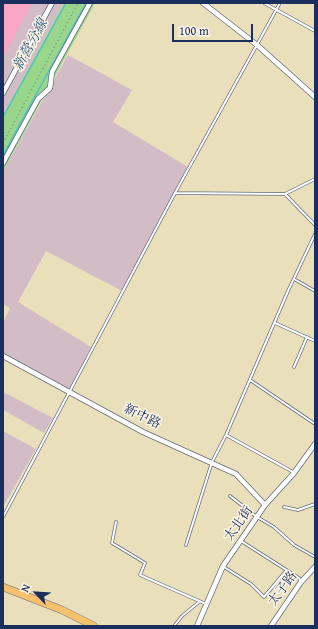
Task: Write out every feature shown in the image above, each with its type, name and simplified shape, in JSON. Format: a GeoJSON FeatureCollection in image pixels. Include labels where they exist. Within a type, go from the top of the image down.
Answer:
{"type":"FeatureCollection","features":[{"type":"Feature","properties":{"kind":"main road"},"geometry":{"type":"LineString","coordinates":[[3,587],[62,610],[94,626]]}},
{"type":"Feature","properties":{"kind":"street"},"geometry":{"type":"LineString","coordinates":[[3,93],[52,3]]}},
{"type":"Feature","properties":{"kind":"street"},"geometry":{"type":"LineString","coordinates":[[3,163],[38,99],[50,88],[52,72],[90,3]]}},
{"type":"Feature","properties":{"kind":"street"},"geometry":{"type":"LineString","coordinates":[[203,3],[257,46],[315,97]]}},
{"type":"Feature","properties":{"kind":"street","name":"新中路"},"geometry":{"type":"LineString","coordinates":[[3,356],[70,391],[143,432],[236,474],[266,505]]}},
{"type":"Feature","properties":{"kind":"street","name":"太北街"},"geometry":{"type":"LineString","coordinates":[[197,626],[223,566],[266,505],[314,447]]}},
{"type":"Feature","properties":{"kind":"street","name":"太子路"},"geometry":{"type":"LineString","coordinates":[[271,626],[301,582],[315,567]]}},
{"type":"Feature","properties":{"kind":"lane"},"geometry":{"type":"LineString","coordinates":[[264,3],[315,31]]}},
{"type":"Feature","properties":{"kind":"lane"},"geometry":{"type":"LineString","coordinates":[[3,517],[175,193],[280,3]]}},
{"type":"Feature","properties":{"kind":"lane"},"geometry":{"type":"LineString","coordinates":[[175,193],[285,194],[315,179]]}},
{"type":"Feature","properties":{"kind":"lane"},"geometry":{"type":"LineString","coordinates":[[285,194],[315,225]]}},
{"type":"Feature","properties":{"kind":"lane"},"geometry":{"type":"LineString","coordinates":[[186,545],[212,462],[226,435],[315,234]]}},
{"type":"Feature","properties":{"kind":"lane"},"geometry":{"type":"LineString","coordinates":[[294,279],[315,291]]}},
{"type":"Feature","properties":{"kind":"lane"},"geometry":{"type":"LineString","coordinates":[[275,323],[315,341]]}},
{"type":"Feature","properties":{"kind":"lane"},"geometry":{"type":"LineString","coordinates":[[294,367],[307,337]]}},
{"type":"Feature","properties":{"kind":"lane"},"geometry":{"type":"LineString","coordinates":[[250,380],[315,424]]}},
{"type":"Feature","properties":{"kind":"lane"},"geometry":{"type":"LineString","coordinates":[[226,435],[294,473]]}},
{"type":"Feature","properties":{"kind":"lane"},"geometry":{"type":"LineString","coordinates":[[230,496],[257,517],[274,527],[294,545],[315,557]]}},
{"type":"Feature","properties":{"kind":"lane"},"geometry":{"type":"LineString","coordinates":[[284,507],[298,510],[315,504]]}},
{"type":"Feature","properties":{"kind":"lane"},"geometry":{"type":"LineString","coordinates":[[116,522],[112,543],[145,563],[140,575],[206,604]]}},
{"type":"Feature","properties":{"kind":"lane"},"geometry":{"type":"LineString","coordinates":[[240,540],[299,578],[301,582]]}},
{"type":"Feature","properties":{"kind":"lane"},"geometry":{"type":"LineString","coordinates":[[223,566],[251,584],[264,596],[286,571]]}},
{"type":"Feature","properties":{"kind":"lane"},"geometry":{"type":"LineString","coordinates":[[174,626],[182,616],[200,602]]}},
{"type":"Feature","properties":{"kind":"path"},"geometry":{"type":"LineString","coordinates":[[3,143],[78,3]]}},
{"type":"Feature","properties":{"kind":"shaded area"},"geometry":{"type":"Polygon","coordinates":[[[3,3],[64,3],[3,115],[3,3]]]}},
{"type":"Feature","properties":{"kind":"shaded area"},"geometry":{"type":"Polygon","coordinates":[[[68,55],[132,90],[113,122],[188,167],[122,291],[46,251],[18,302],[91,347],[68,393],[3,355],[3,323],[10,308],[3,304],[3,171],[68,55]]]}},
{"type":"Feature","properties":{"kind":"shaded area"},"geometry":{"type":"Polygon","coordinates":[[[3,392],[53,418],[44,433],[3,410],[3,392]]]}},
{"type":"Feature","properties":{"kind":"shaded area"},"geometry":{"type":"Polygon","coordinates":[[[3,431],[36,449],[3,507],[3,431]]]}},
{"type":"Feature","properties":{"kind":"green space"},"geometry":{"type":"Polygon","coordinates":[[[64,3],[95,3],[3,171],[3,115],[64,3]]]}},
{"type":"Feature","properties":{"kind":"building"},"geometry":{"type":"Polygon","coordinates":[[[3,3],[32,3],[3,58],[3,3]]]}},
{"type":"Feature","properties":{"kind":"waterway","name":"新營分線"},"geometry":{"type":"LineString","coordinates":[[3,117],[66,3]]}},
{"type":"Feature","properties":{"kind":"waterway"},"geometry":{"type":"LineString","coordinates":[[3,155],[86,3]]}}]}
